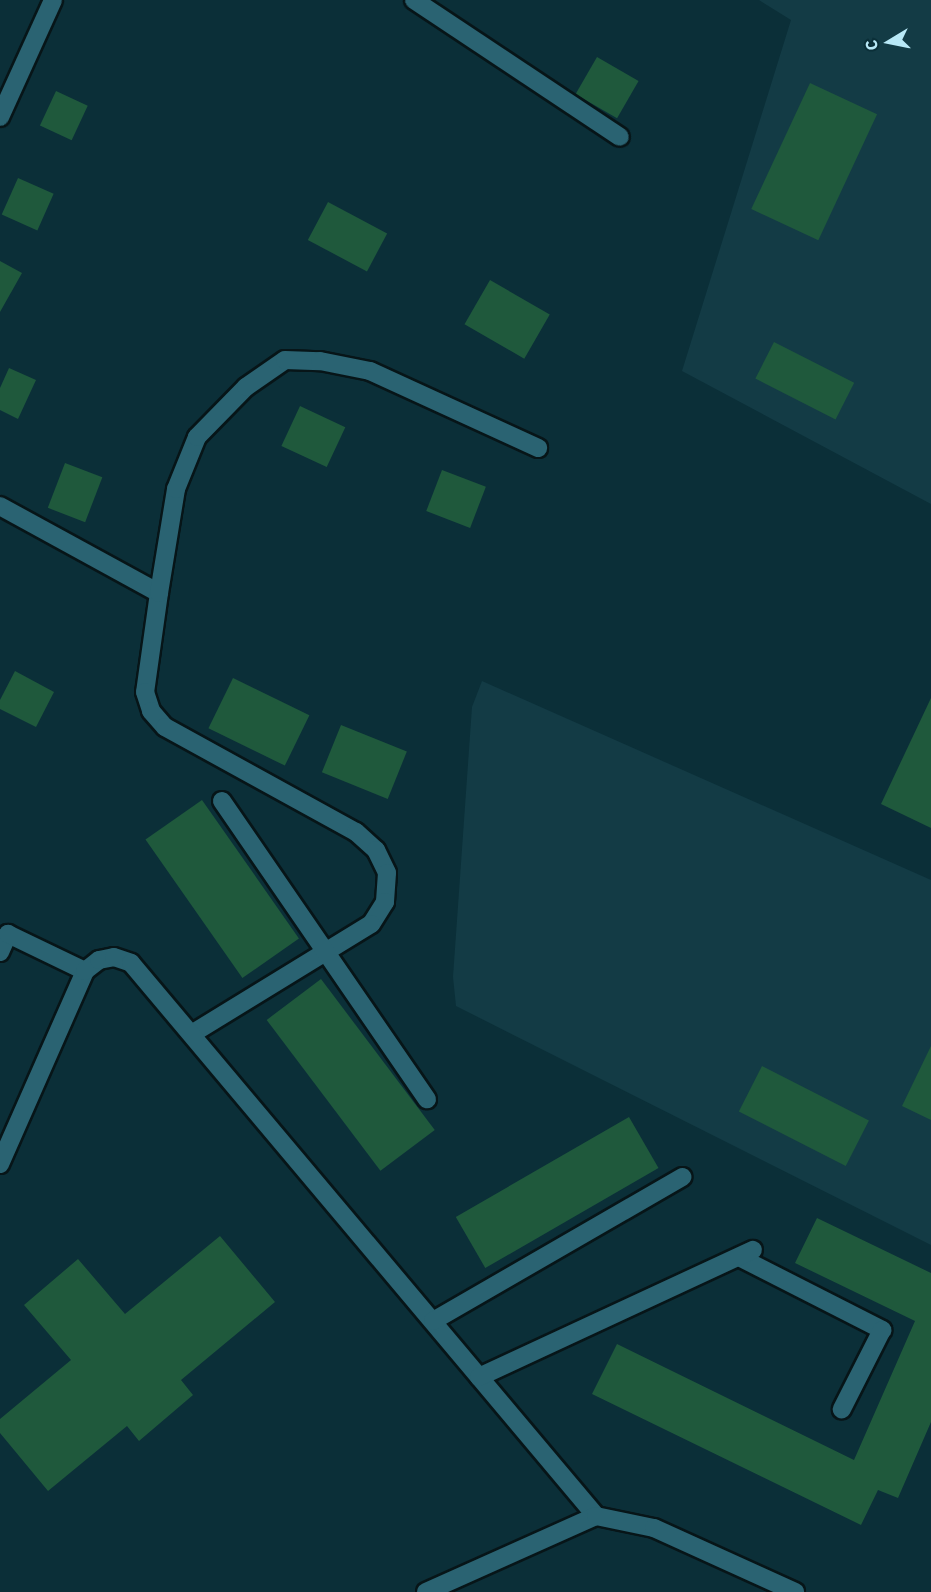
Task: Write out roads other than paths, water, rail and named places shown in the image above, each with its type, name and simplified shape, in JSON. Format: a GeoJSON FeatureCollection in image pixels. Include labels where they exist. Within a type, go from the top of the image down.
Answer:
{"type":"FeatureCollection","features":[{"type":"Feature","properties":{"kind":"street"},"geometry":{"type":"LineString","coordinates":[[0,117],[53,0]]}},
{"type":"Feature","properties":{"kind":"street"},"geometry":{"type":"LineString","coordinates":[[414,0],[620,137]]}},
{"type":"Feature","properties":{"kind":"street"},"geometry":{"type":"LineString","coordinates":[[193,1034],[371,924],[385,902],[387,873],[376,850],[356,832],[165,727],[151,711],[145,692],[176,489],[197,437],[246,387],[285,360],[320,361],[370,371],[538,448]]}},
{"type":"Feature","properties":{"kind":"street"},"geometry":{"type":"LineString","coordinates":[[0,506],[159,592]]}},
{"type":"Feature","properties":{"kind":"street"},"geometry":{"type":"LineString","coordinates":[[222,801],[427,1099]]}},
{"type":"Feature","properties":{"kind":"street"},"geometry":{"type":"LineString","coordinates":[[0,952],[8,934],[85,971]]}},
{"type":"Feature","properties":{"kind":"street"},"geometry":{"type":"LineString","coordinates":[[0,1164],[85,971],[99,960],[114,957],[131,963],[596,1516]]}},
{"type":"Feature","properties":{"kind":"street"},"geometry":{"type":"LineString","coordinates":[[433,1321],[682,1177]]}},
{"type":"Feature","properties":{"kind":"street"},"geometry":{"type":"LineString","coordinates":[[479,1377],[746,1253],[882,1330],[842,1408]]}},
{"type":"Feature","properties":{"kind":"street"},"geometry":{"type":"LineString","coordinates":[[426,1592],[596,1516],[654,1528],[795,1592]]}}]}
